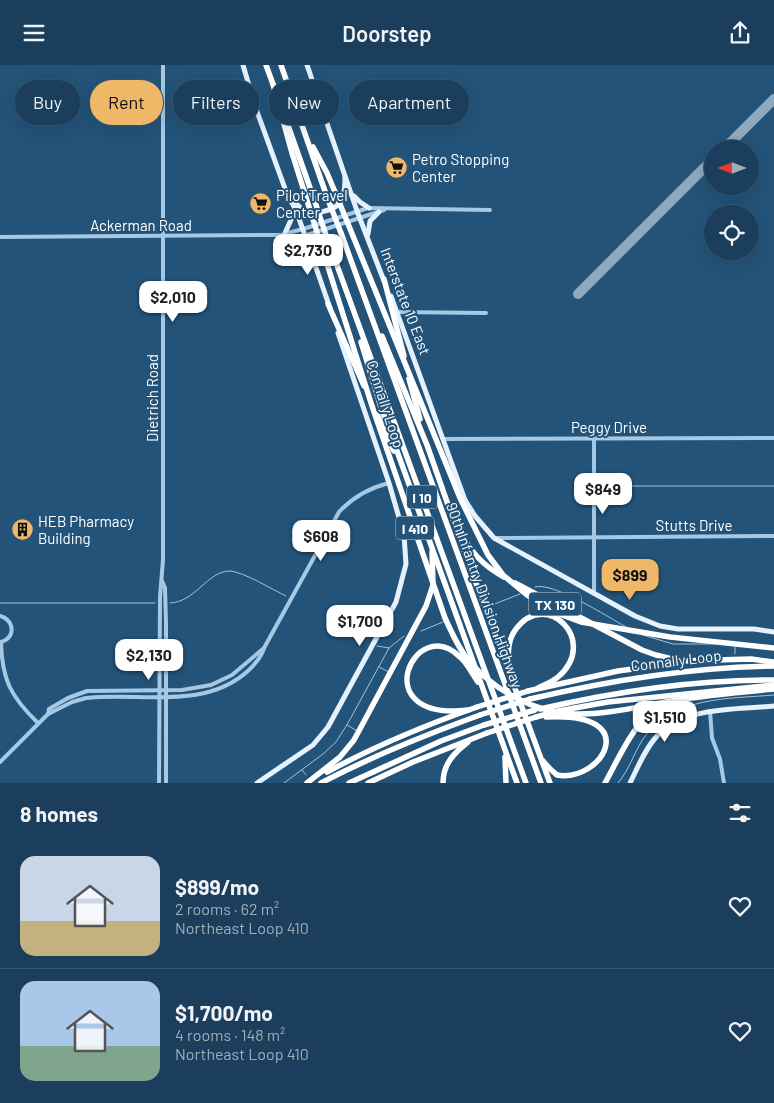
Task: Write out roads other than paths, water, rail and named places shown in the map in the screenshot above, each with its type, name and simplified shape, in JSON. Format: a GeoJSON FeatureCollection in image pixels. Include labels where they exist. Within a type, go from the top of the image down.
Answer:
{"type":"FeatureCollection","features":[{"type":"Feature","properties":{"kind":"highway","name":"90th Infantry Division Highway"},"geometry":{"type":"LineString","coordinates":[[266,65],[272,80]]}},
{"type":"Feature","properties":{"kind":"highway","name":"90th Infantry Division Highway"},"geometry":{"type":"LineString","coordinates":[[281,65],[327,197],[541,783]]}},
{"type":"Feature","properties":{"kind":"highway","name":"Connally Loop"},"geometry":{"type":"LineString","coordinates":[[284,125],[372,406],[445,618],[468,660],[491,682],[517,699],[548,710],[568,714],[598,713],[720,693],[774,687]]}},
{"type":"Feature","properties":{"kind":"highway","name":"90th Infantry Division Highway"},"geometry":{"type":"LineString","coordinates":[[288,125],[342,280],[526,783]]}},
{"type":"Feature","properties":{"kind":"highway"},"geometry":{"type":"LineString","coordinates":[[305,133],[327,173],[460,499],[488,555],[503,575],[527,595],[554,612],[581,622],[670,637],[774,648]]}},
{"type":"Feature","properties":{"kind":"highway"},"geometry":{"type":"LineString","coordinates":[[384,279],[427,445]]}},
{"type":"Feature","properties":{"kind":"highway"},"geometry":{"type":"LineString","coordinates":[[342,280],[380,404],[517,783]]}},
{"type":"Feature","properties":{"kind":"highway","name":"TX 130"},"geometry":{"type":"LineString","coordinates":[[358,281],[427,445],[446,499],[465,542],[482,562],[500,575],[642,650],[656,655],[680,661],[751,659],[774,662]]}},
{"type":"Feature","properties":{"kind":"highway"},"geometry":{"type":"LineString","coordinates":[[328,304],[357,372],[391,445],[403,466]]}},
{"type":"Feature","properties":{"kind":"highway"},"geometry":{"type":"LineString","coordinates":[[446,499],[550,783]]}},
{"type":"Feature","properties":{"kind":"highway"},"geometry":{"type":"LineString","coordinates":[[307,783],[340,757],[354,741],[426,606],[432,585],[432,553],[429,541]]}},
{"type":"Feature","properties":{"kind":"highway"},"geometry":{"type":"LineString","coordinates":[[515,688],[509,661],[513,633],[528,617],[544,615],[556,617],[565,624],[573,639],[574,651],[570,663],[558,676],[538,689]]}},
{"type":"Feature","properties":{"kind":"highway"},"geometry":{"type":"LineString","coordinates":[[468,710],[429,709],[414,699],[408,687],[407,677],[410,663],[414,658],[430,647],[444,648],[452,651],[470,669],[485,693]]}},
{"type":"Feature","properties":{"kind":"highway"},"geometry":{"type":"LineString","coordinates":[[307,783],[376,747],[435,722],[477,707],[528,691],[618,671],[699,660]]}},
{"type":"Feature","properties":{"kind":"highway","name":"Connally Loop"},"geometry":{"type":"LineString","coordinates":[[321,783],[413,739],[530,699],[586,686],[676,672],[729,667],[774,666]]}},
{"type":"Feature","properties":{"kind":"highway","name":"Connally Loop"},"geometry":{"type":"LineString","coordinates":[[349,783],[441,741],[484,725],[535,710],[610,694],[679,683],[774,680]]}},
{"type":"Feature","properties":{"kind":"highway"},"geometry":{"type":"LineString","coordinates":[[368,783],[413,762],[478,736],[558,711],[608,702],[729,689],[774,687]]}},
{"type":"Feature","properties":{"kind":"highway"},"geometry":{"type":"LineString","coordinates":[[605,783],[631,735],[643,719],[662,704],[686,694]]}},
{"type":"Feature","properties":{"kind":"highway"},"geometry":{"type":"LineString","coordinates":[[536,717],[557,716],[588,722],[601,732],[606,746],[602,765],[585,777],[575,779],[567,779],[557,774],[541,759]]}},
{"type":"Feature","properties":{"kind":"highway"},"geometry":{"type":"LineString","coordinates":[[443,783],[443,775],[448,763],[460,748],[478,736]]}},
{"type":"Feature","properties":{"kind":"highway"},"geometry":{"type":"LineString","coordinates":[[501,738],[506,762],[506,783]]}},
{"type":"Feature","properties":{"kind":"main road"},"geometry":{"type":"LineString","coordinates":[[243,65],[255,106],[287,194],[296,210],[389,483],[406,548],[406,564],[396,602],[328,727],[313,745],[257,783]]}},
{"type":"Feature","properties":{"kind":"main road","name":"Interstate 10 East"},"geometry":{"type":"LineString","coordinates":[[306,65],[359,217],[397,312],[465,500],[474,516],[494,538],[635,616],[668,627],[754,629],[774,632]]}},
{"type":"Feature","properties":{"kind":"main road"},"geometry":{"type":"LineString","coordinates":[[287,194],[304,211],[316,213],[326,210],[340,203],[345,191],[344,173]]}},
{"type":"Feature","properties":{"kind":"main road"},"geometry":{"type":"LineString","coordinates":[[350,188],[357,199],[369,208]]}},
{"type":"Feature","properties":{"kind":"main road"},"geometry":{"type":"LineString","coordinates":[[296,210],[284,235],[297,242],[311,254]]}},
{"type":"Feature","properties":{"kind":"main road"},"geometry":{"type":"LineString","coordinates":[[368,237],[370,221],[381,211]]}},
{"type":"Feature","properties":{"kind":"main road"},"geometry":{"type":"LineString","coordinates":[[630,783],[648,749],[658,736],[685,717],[710,711],[774,706]]}},
{"type":"Feature","properties":{"kind":"street","name":"Dietrich Road"},"geometry":{"type":"LineString","coordinates":[[159,783],[164,409],[163,65]]}},
{"type":"Feature","properties":{"kind":"street","name":"Ackerman Road"},"geometry":{"type":"LineString","coordinates":[[303,233],[369,208],[381,211],[490,210]]}},
{"type":"Feature","properties":{"kind":"street","name":"Ackerman Road"},"geometry":{"type":"LineString","coordinates":[[0,237],[284,235],[303,233],[381,211]]}},
{"type":"Feature","properties":{"kind":"street"},"geometry":{"type":"LineString","coordinates":[[397,312],[486,313]]}},
{"type":"Feature","properties":{"kind":"street"},"geometry":{"type":"LineString","coordinates":[[594,438],[594,592]]}},
{"type":"Feature","properties":{"kind":"street","name":"Peggy Drive"},"geometry":{"type":"LineString","coordinates":[[444,439],[774,438]]}},
{"type":"Feature","properties":{"kind":"street"},"geometry":{"type":"LineString","coordinates":[[0,762],[48,714],[72,702],[86,698],[197,695],[226,686],[247,671],[263,653],[339,512],[358,495],[389,483]]}},
{"type":"Feature","properties":{"kind":"street","name":"Stutts Drive"},"geometry":{"type":"LineString","coordinates":[[494,538],[774,536]]}},
{"type":"Feature","properties":{"kind":"street","name":"Dietrich Road"},"geometry":{"type":"LineString","coordinates":[[162,581],[165,588],[166,624],[166,783]]}},
{"type":"Feature","properties":{"kind":"street"},"geometry":{"type":"LineString","coordinates":[[0,616],[8,620],[12,627],[10,636],[0,642],[3,669],[8,686],[17,701],[38,723]]}},
{"type":"Feature","properties":{"kind":"street"},"geometry":{"type":"LineString","coordinates":[[48,714],[50,709],[60,701],[87,691],[182,690],[200,688],[223,680],[240,669],[264,648]]}},
{"type":"Feature","properties":{"kind":"street"},"geometry":{"type":"LineString","coordinates":[[710,711],[712,738],[720,759],[724,783]]}},
{"type":"Feature","properties":{"kind":"waterway"},"geometry":{"type":"LineString","coordinates":[[599,486],[774,486]]}},
{"type":"Feature","properties":{"kind":"waterway"},"geometry":{"type":"LineString","coordinates":[[170,603],[187,598],[215,576],[222,572],[230,571],[250,578],[286,596]]}},
{"type":"Feature","properties":{"kind":"waterway"},"geometry":{"type":"LineString","coordinates":[[535,587],[554,589],[567,594],[626,627]]}},
{"type":"Feature","properties":{"kind":"waterway"},"geometry":{"type":"LineString","coordinates":[[492,605],[520,594]]}},
{"type":"Feature","properties":{"kind":"waterway"},"geometry":{"type":"LineString","coordinates":[[0,603],[155,603]]}},
{"type":"Feature","properties":{"kind":"waterway"},"geometry":{"type":"LineString","coordinates":[[421,631],[443,622]]}},
{"type":"Feature","properties":{"kind":"waterway"},"geometry":{"type":"LineString","coordinates":[[643,635],[673,644],[713,644]]}},
{"type":"Feature","properties":{"kind":"waterway"},"geometry":{"type":"LineString","coordinates":[[284,783],[336,742],[389,648],[404,636]]}},
{"type":"Feature","properties":{"kind":"waterway"},"geometry":{"type":"LineString","coordinates":[[377,646],[389,648]]}},
{"type":"Feature","properties":{"kind":"waterway"},"geometry":{"type":"LineString","coordinates":[[735,647],[735,654]]}},
{"type":"Feature","properties":{"kind":"waterway"},"geometry":{"type":"LineString","coordinates":[[379,667],[389,672]]}},
{"type":"Feature","properties":{"kind":"waterway"},"geometry":{"type":"LineString","coordinates":[[618,783],[643,739],[655,725],[670,715],[702,702],[774,695]]}},
{"type":"Feature","properties":{"kind":"waterway"},"geometry":{"type":"LineString","coordinates":[[347,725],[357,731]]}},
{"type":"Feature","properties":{"kind":"waterway"},"geometry":{"type":"LineString","coordinates":[[302,770],[306,775]]}},
{"type":"Feature","properties":{"kind":"place","name":"Petro Stopping Center"},"geometry":{"type":"Point","coordinates":[396,168]}},
{"type":"Feature","properties":{"kind":"place","name":"Pilot Travel Center"},"geometry":{"type":"Point","coordinates":[260,204]}},
{"type":"Feature","properties":{"kind":"place","name":"HEB Pharmacy Building"},"geometry":{"type":"Point","coordinates":[22,530]}}]}
